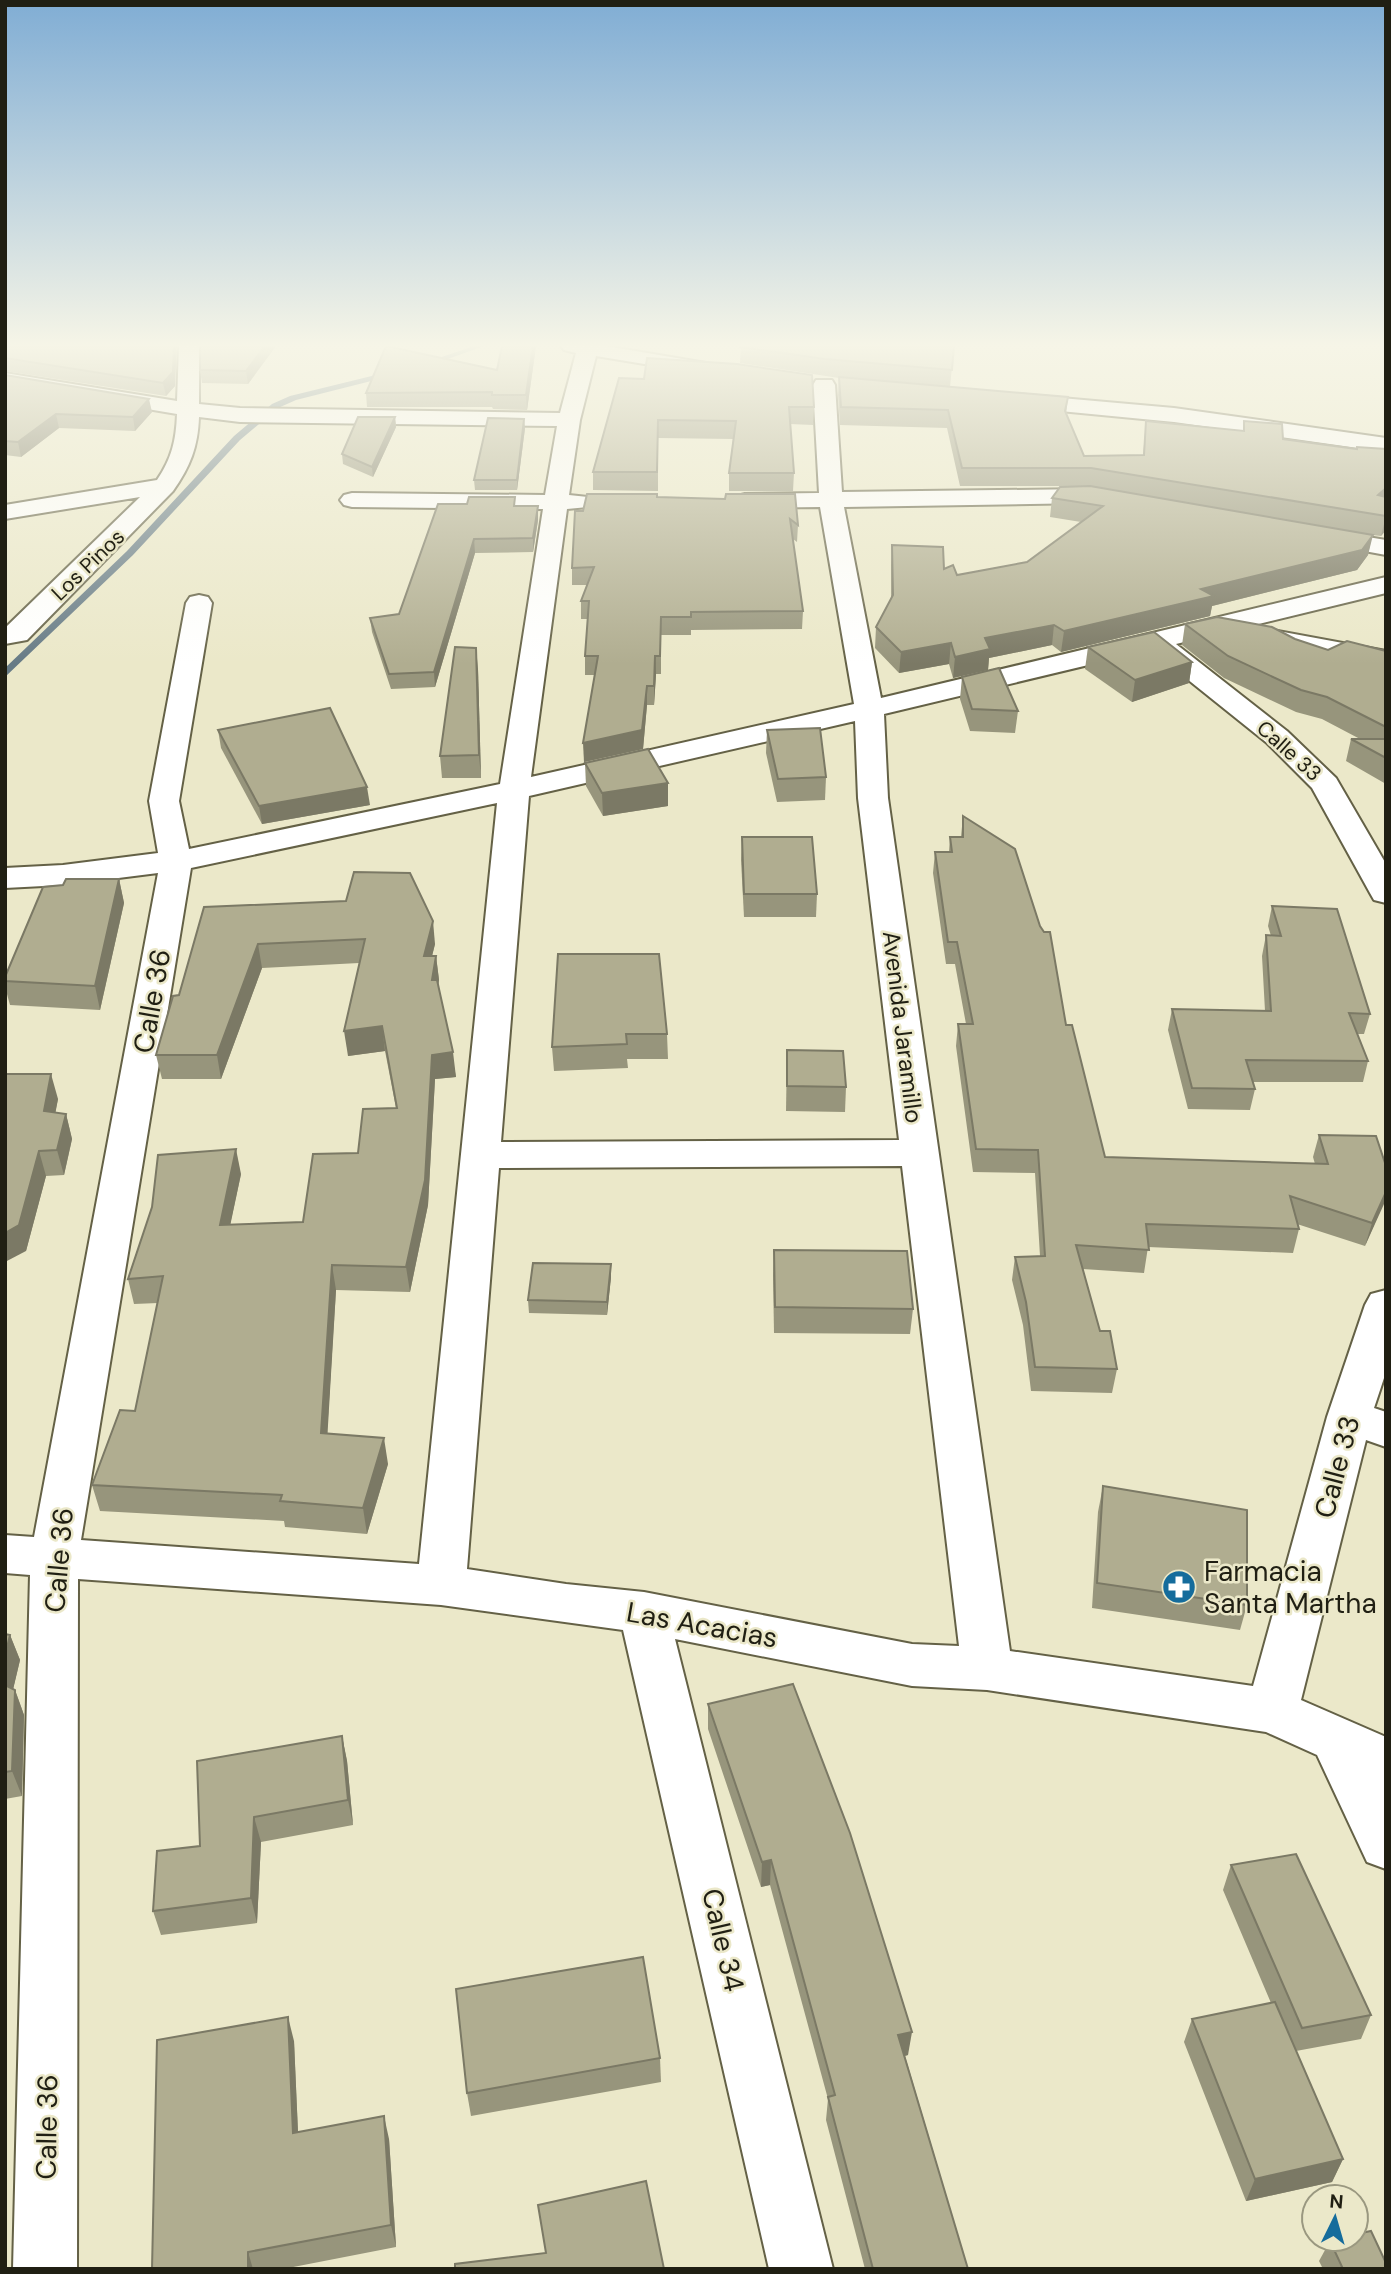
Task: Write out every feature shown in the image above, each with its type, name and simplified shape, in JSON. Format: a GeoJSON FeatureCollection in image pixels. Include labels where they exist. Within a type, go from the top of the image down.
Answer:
{"type":"FeatureCollection","features":[{"type":"Feature","properties":{"kind":"street","name":"Los Pinos"},"geometry":{"type":"LineString","coordinates":[[5,636],[17,634],[166,486],[183,452]]}},
{"type":"Feature","properties":{"kind":"street"},"geometry":{"type":"LineString","coordinates":[[441,1585],[514,790],[564,452]]}},
{"type":"Feature","properties":{"kind":"street","name":"Avenida Jaramillo"},"geometry":{"type":"LineString","coordinates":[[828,452],[831,501],[869,710],[873,798],[987,1669]]}},
{"type":"Feature","properties":{"kind":"street"},"geometry":{"type":"LineString","coordinates":[[5,512],[166,486]]}},
{"type":"Feature","properties":{"kind":"street"},"geometry":{"type":"LineString","coordinates":[[721,501],[1088,496],[1129,503]]}},
{"type":"Feature","properties":{"kind":"street"},"geometry":{"type":"LineString","coordinates":[[352,500],[597,502]]}},
{"type":"Feature","properties":{"kind":"street"},"geometry":{"type":"LineString","coordinates":[[1291,531],[1386,548]]}},
{"type":"Feature","properties":{"kind":"street"},"geometry":{"type":"LineString","coordinates":[[5,878],[50,877],[176,862],[869,710],[1386,584]]}},
{"type":"Feature","properties":{"kind":"street"},"geometry":{"type":"LineString","coordinates":[[176,862],[164,801],[199,603]]}},
{"type":"Feature","properties":{"kind":"street"},"geometry":{"type":"LineString","coordinates":[[1211,626],[1386,659]]}},
{"type":"Feature","properties":{"kind":"street","name":"Calle 33"},"geometry":{"type":"LineString","coordinates":[[1155,640],[1277,737],[1325,784],[1386,893]]}},
{"type":"Feature","properties":{"kind":"street","name":"Calle 36"},"geometry":{"type":"LineString","coordinates":[[45,2269],[54,1557],[176,862]]}},
{"type":"Feature","properties":{"kind":"street"},"geometry":{"type":"LineString","coordinates":[[481,1155],[920,1153]]}},
{"type":"Feature","properties":{"kind":"street","name":"Calle 33"},"geometry":{"type":"LineString","coordinates":[[1272,1711],[1368,1424],[1386,1305]]}},
{"type":"Feature","properties":{"kind":"street","name":"Las Acacias"},"geometry":{"type":"LineString","coordinates":[[5,1554],[441,1585],[566,1604],[644,1612],[912,1665],[987,1669],[1272,1711],[1386,1762]]}},
{"type":"Feature","properties":{"kind":"street","name":"Calle 34"},"geometry":{"type":"LineString","coordinates":[[644,1612],[801,2269]]}},
{"type":"Feature","properties":{"kind":"street"},"geometry":{"type":"LineString","coordinates":[[1335,1739],[1386,1844]]}},
{"type":"Feature","properties":{"kind":"building"},"geometry":{"type":"Polygon","coordinates":[[[343,452],[379,452],[372,467],[343,452]]]}},
{"type":"Feature","properties":{"kind":"building"},"geometry":{"type":"Polygon","coordinates":[[[480,452],[520,452],[517,480],[474,480],[480,452]]]}},
{"type":"Feature","properties":{"kind":"building"},"geometry":{"type":"Polygon","coordinates":[[[598,452],[657,452],[657,472],[593,472],[598,452]]]}},
{"type":"Feature","properties":{"kind":"building"},"geometry":{"type":"Polygon","coordinates":[[[732,452],[792,452],[794,473],[729,473],[732,452]]]}},
{"type":"Feature","properties":{"kind":"building"},"geometry":{"type":"Polygon","coordinates":[[[958,452],[1082,452],[1084,456],[1144,455],[1144,452],[1386,452],[1386,488],[1378,495],[1386,497],[1386,516],[1091,468],[962,468],[958,452]]]}},
{"type":"Feature","properties":{"kind":"building"},"geometry":{"type":"Polygon","coordinates":[[[1090,486],[1373,535],[1362,550],[1201,589],[1214,596],[1064,631],[1054,625],[985,638],[990,649],[955,657],[951,643],[901,652],[876,627],[893,595],[892,545],[943,547],[944,569],[953,565],[957,575],[1027,562],[1103,506],[1052,498],[1060,487],[1090,486]]]}},
{"type":"Feature","properties":{"kind":"building"},"geometry":{"type":"Polygon","coordinates":[[[587,494],[657,494],[657,497],[725,499],[726,494],[795,494],[798,525],[790,519],[803,611],[691,612],[691,617],[661,617],[660,656],[655,656],[654,686],[647,686],[642,730],[583,743],[598,656],[585,656],[589,601],[581,601],[594,567],[572,568],[575,511],[583,511],[587,494]]]}},
{"type":"Feature","properties":{"kind":"building"},"geometry":{"type":"Polygon","coordinates":[[[469,497],[515,497],[514,506],[538,506],[533,538],[474,539],[434,672],[389,674],[370,618],[399,614],[438,504],[467,504],[469,497]]]}},
{"type":"Feature","properties":{"kind":"building"},"geometry":{"type":"Polygon","coordinates":[[[1217,617],[1272,627],[1295,639],[1328,650],[1347,641],[1386,651],[1386,727],[1327,697],[1301,690],[1228,656],[1185,624],[1217,617]]]}},
{"type":"Feature","properties":{"kind":"building"},"geometry":{"type":"Polygon","coordinates":[[[1154,632],[1192,662],[1135,680],[1088,647],[1154,632]]]}},
{"type":"Feature","properties":{"kind":"building"},"geometry":{"type":"Polygon","coordinates":[[[455,647],[476,648],[479,755],[440,756],[455,647]]]}},
{"type":"Feature","properties":{"kind":"building"},"geometry":{"type":"Polygon","coordinates":[[[999,668],[1018,711],[972,709],[962,677],[999,668]]]}},
{"type":"Feature","properties":{"kind":"building"},"geometry":{"type":"Polygon","coordinates":[[[330,708],[367,787],[259,806],[218,730],[330,708]]]}},
{"type":"Feature","properties":{"kind":"building"},"geometry":{"type":"Polygon","coordinates":[[[820,728],[826,777],[778,779],[767,730],[820,728]]]}},
{"type":"Feature","properties":{"kind":"building"},"geometry":{"type":"Polygon","coordinates":[[[1351,739],[1386,739],[1386,758],[1351,739]]]}},
{"type":"Feature","properties":{"kind":"building"},"geometry":{"type":"Polygon","coordinates":[[[648,749],[668,783],[602,793],[585,763],[648,749]]]}},
{"type":"Feature","properties":{"kind":"building"},"geometry":{"type":"Polygon","coordinates":[[[963,816],[1015,849],[1040,926],[1044,932],[1050,932],[1066,1025],[1072,1025],[1105,1157],[1328,1164],[1319,1135],[1376,1136],[1386,1166],[1386,1192],[1372,1223],[1290,1196],[1299,1229],[1146,1224],[1149,1250],[1076,1245],[1100,1331],[1110,1331],[1117,1369],[1035,1367],[1026,1302],[1015,1257],[1045,1256],[1038,1150],[976,1149],[958,1024],[973,1024],[957,942],[948,942],[935,852],[952,852],[950,837],[963,837],[963,816]]]}},
{"type":"Feature","properties":{"kind":"building"},"geometry":{"type":"Polygon","coordinates":[[[742,837],[812,837],[817,894],[744,894],[742,837]]]}},
{"type":"Feature","properties":{"kind":"building"},"geometry":{"type":"Polygon","coordinates":[[[354,872],[410,873],[433,921],[424,956],[436,956],[432,980],[437,980],[453,1052],[432,1055],[425,1180],[406,1267],[332,1265],[321,1433],[384,1438],[363,1508],[280,1501],[282,1495],[92,1485],[120,1410],[135,1411],[163,1276],[128,1279],[152,1207],[158,1155],[236,1149],[220,1225],[303,1222],[313,1154],[358,1153],[363,1109],[397,1108],[382,1026],[344,1031],[365,939],[258,944],[217,1055],[156,1055],[173,996],[179,995],[204,907],[346,901],[354,872]]]}},
{"type":"Feature","properties":{"kind":"building"},"geometry":{"type":"Polygon","coordinates":[[[66,879],[119,879],[95,986],[5,981],[43,887],[63,885],[66,879]]]}},
{"type":"Feature","properties":{"kind":"building"},"geometry":{"type":"Polygon","coordinates":[[[1272,906],[1337,909],[1370,1014],[1349,1013],[1368,1061],[1246,1060],[1255,1089],[1192,1088],[1172,1009],[1271,1011],[1266,935],[1281,936],[1272,906]]]}},
{"type":"Feature","properties":{"kind":"building"},"geometry":{"type":"Polygon","coordinates":[[[558,954],[659,954],[667,1034],[626,1034],[627,1044],[552,1047],[558,954]]]}},
{"type":"Feature","properties":{"kind":"building"},"geometry":{"type":"Polygon","coordinates":[[[787,1050],[843,1051],[846,1087],[787,1086],[787,1050]]]}},
{"type":"Feature","properties":{"kind":"building"},"geometry":{"type":"Polygon","coordinates":[[[5,1074],[51,1074],[44,1111],[66,1114],[57,1150],[39,1151],[19,1225],[5,1233],[5,1074]]]}},
{"type":"Feature","properties":{"kind":"building"},"geometry":{"type":"Polygon","coordinates":[[[774,1250],[907,1251],[913,1309],[775,1307],[774,1250]]]}},
{"type":"Feature","properties":{"kind":"building"},"geometry":{"type":"Polygon","coordinates":[[[533,1263],[611,1264],[607,1302],[528,1300],[533,1263]]]}},
{"type":"Feature","properties":{"kind":"building"},"geometry":{"type":"Polygon","coordinates":[[[1103,1486],[1247,1510],[1247,1605],[1097,1583],[1103,1486]]]}},
{"type":"Feature","properties":{"kind":"building"},"geometry":{"type":"Polygon","coordinates":[[[5,1634],[10,1635],[5,1656],[5,1634]]]}},
{"type":"Feature","properties":{"kind":"building"},"geometry":{"type":"Polygon","coordinates":[[[793,1684],[850,1833],[912,2032],[898,2035],[968,2269],[873,2269],[828,2097],[835,2095],[771,1860],[762,1862],[708,1704],[793,1684]]]}},
{"type":"Feature","properties":{"kind":"building"},"geometry":{"type":"Polygon","coordinates":[[[5,1685],[15,1690],[12,1771],[5,1772],[5,1685]]]}},
{"type":"Feature","properties":{"kind":"building"},"geometry":{"type":"Polygon","coordinates":[[[342,1736],[348,1800],[254,1817],[251,1898],[153,1911],[157,1851],[200,1846],[197,1761],[342,1736]]]}},
{"type":"Feature","properties":{"kind":"building"},"geometry":{"type":"Polygon","coordinates":[[[1296,1854],[1371,2015],[1302,2028],[1231,1865],[1296,1854]]]}},
{"type":"Feature","properties":{"kind":"building"},"geometry":{"type":"Polygon","coordinates":[[[643,1957],[660,2058],[467,2093],[456,1989],[643,1957]]]}},
{"type":"Feature","properties":{"kind":"building"},"geometry":{"type":"Polygon","coordinates":[[[1275,2002],[1343,2159],[1255,2179],[1192,2019],[1275,2002]]]}},
{"type":"Feature","properties":{"kind":"building"},"geometry":{"type":"Polygon","coordinates":[[[288,2017],[293,2133],[384,2116],[391,2225],[248,2252],[248,2269],[152,2269],[157,2040],[288,2017]]]}},
{"type":"Feature","properties":{"kind":"building"},"geometry":{"type":"Polygon","coordinates":[[[646,2181],[664,2269],[455,2269],[455,2264],[546,2253],[538,2205],[646,2181]]]}},
{"type":"Feature","properties":{"kind":"building"},"geometry":{"type":"Polygon","coordinates":[[[1370,2231],[1386,2263],[1386,2269],[1343,2269],[1336,2253],[1370,2253],[1370,2231]]]}},
{"type":"Feature","properties":{"kind":"waterway"},"geometry":{"type":"LineString","coordinates":[[5,674],[130,553],[224,452]]}},
{"type":"Feature","properties":{"kind":"place","name":"Farmacia Santa Martha"},"geometry":{"type":"Point","coordinates":[1179,1587]}}]}
